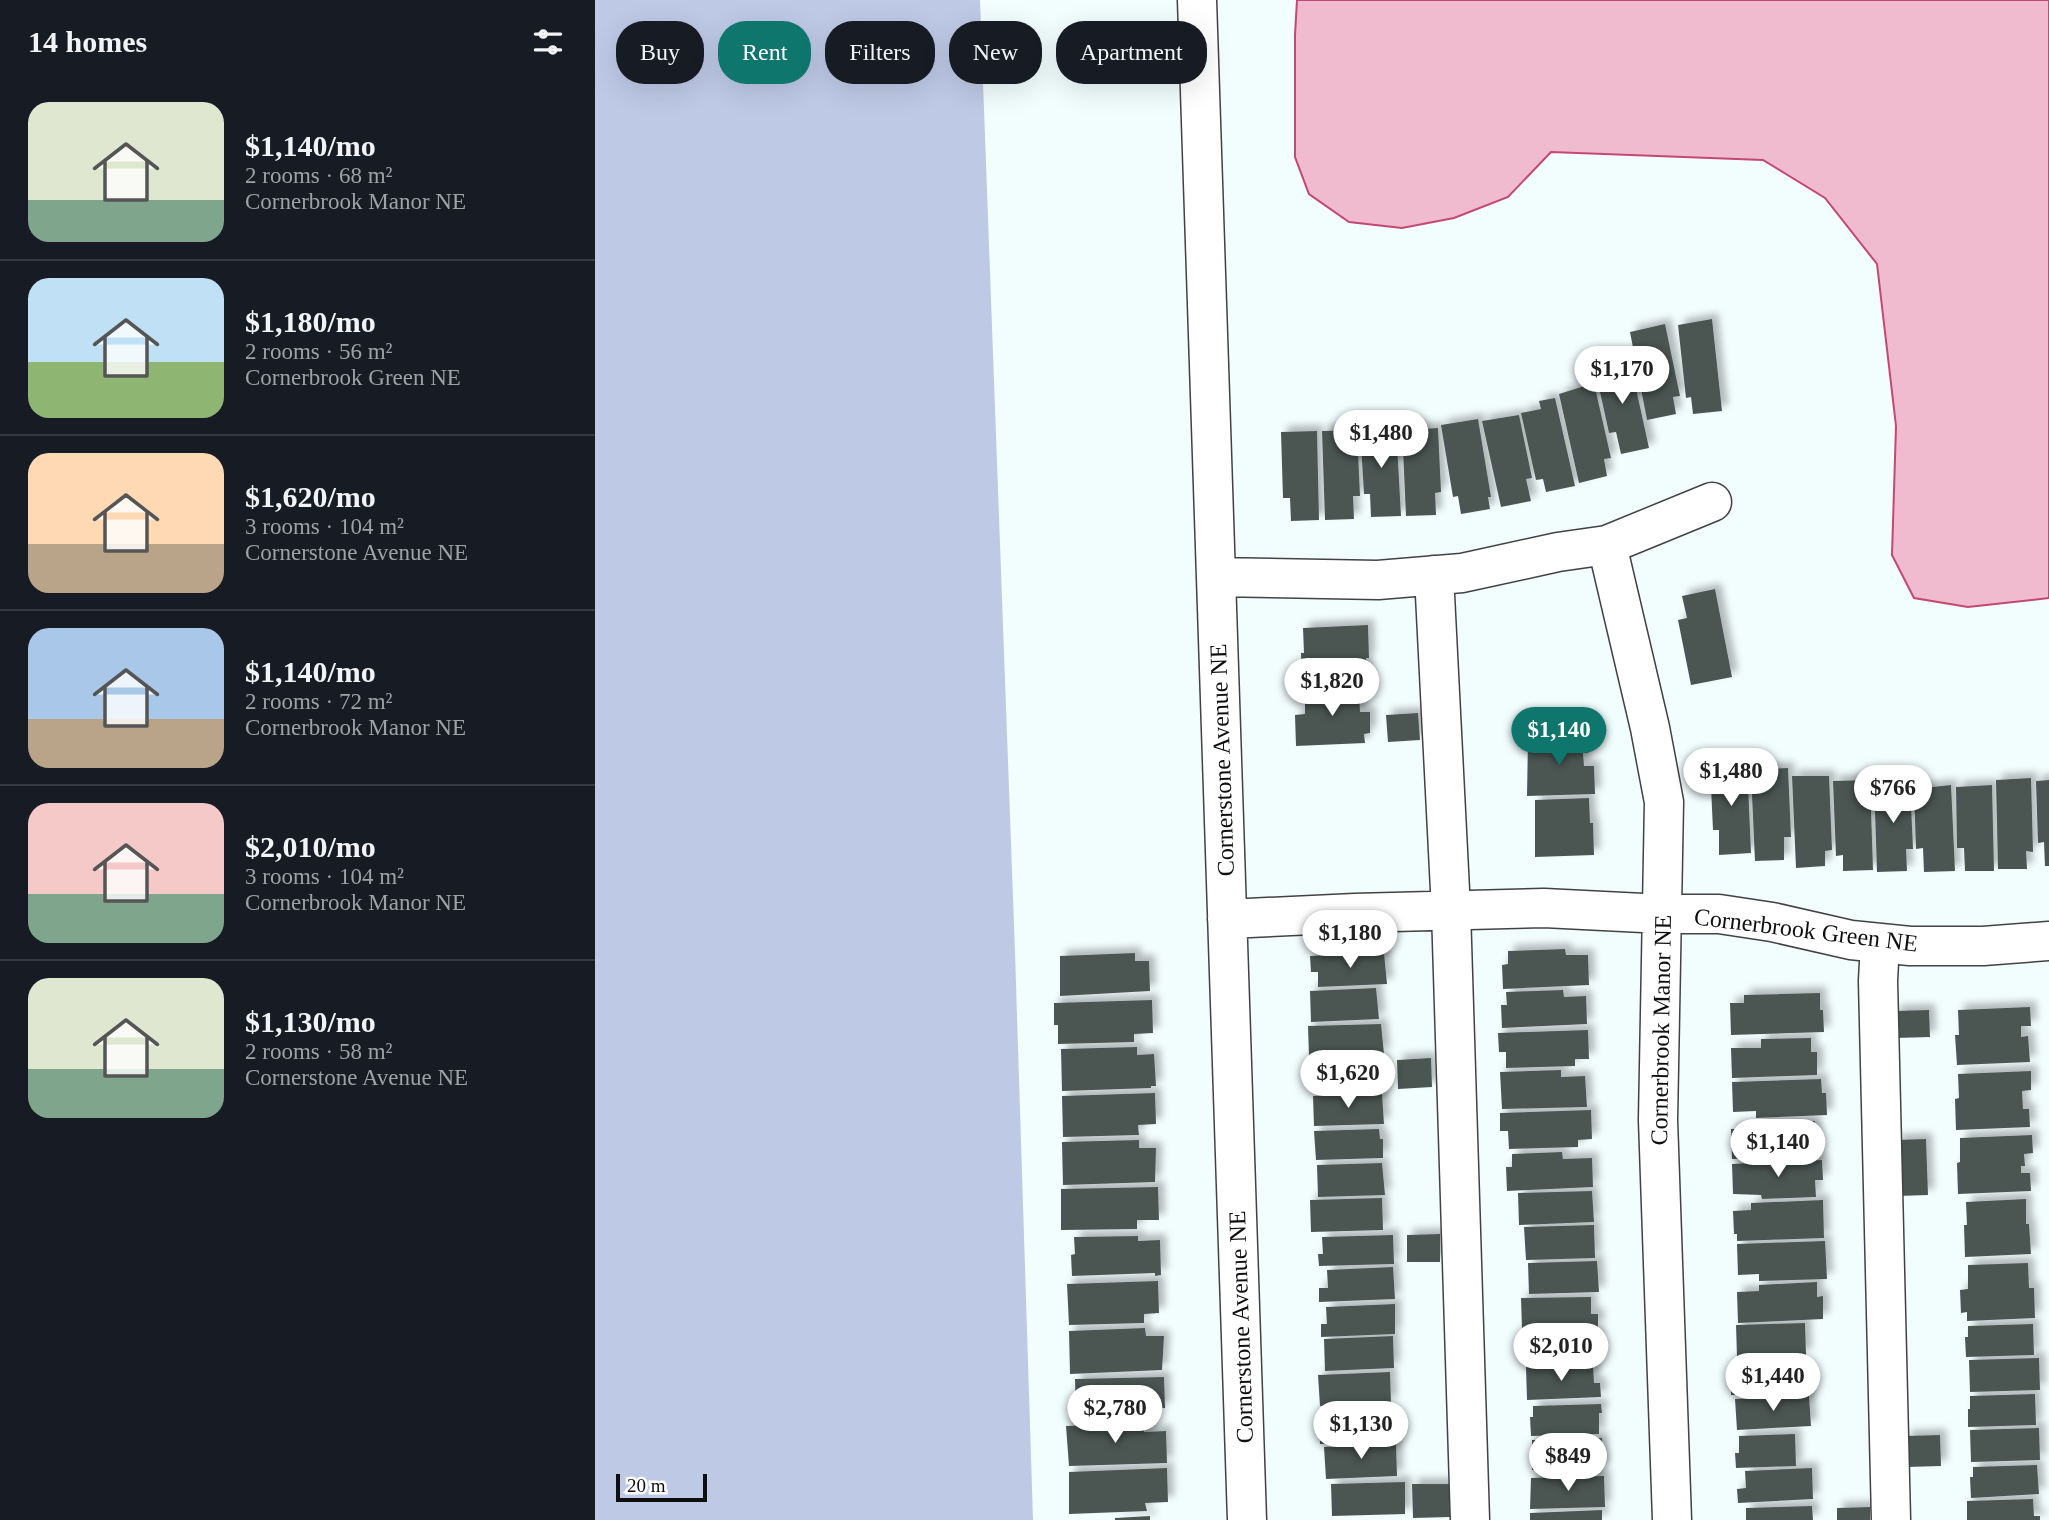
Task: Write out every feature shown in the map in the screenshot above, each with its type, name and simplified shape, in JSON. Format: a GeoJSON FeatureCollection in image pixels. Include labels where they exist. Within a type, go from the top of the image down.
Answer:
{"type":"FeatureCollection","features":[{"type":"Feature","properties":{"kind":"street","name":"Cornerstone Avenue NE"},"geometry":{"type":"LineString","coordinates":[[1197,0],[1247,1520]]}},
{"type":"Feature","properties":{"kind":"street"},"geometry":{"type":"LineString","coordinates":[[1216,577],[1378,580],[1462,572],[1607,545],[1712,502]]}},
{"type":"Feature","properties":{"kind":"street","name":"Cornerbrook Manor NE"},"geometry":{"type":"LineString","coordinates":[[1607,545],[1650,728],[1664,802],[1658,1120],[1672,1520]]}},
{"type":"Feature","properties":{"kind":"street"},"geometry":{"type":"LineString","coordinates":[[1434,575],[1451,911],[1470,1520]]}},
{"type":"Feature","properties":{"kind":"street","name":"Cornerbrook Green NE"},"geometry":{"type":"LineString","coordinates":[[1227,919],[1544,908],[1719,914],[1772,922],[1851,940],[1910,946],[1983,946],[2049,941]]}},
{"type":"Feature","properties":{"kind":"street"},"geometry":{"type":"LineString","coordinates":[[1880,943],[1878,981],[1891,1520]]}},
{"type":"Feature","properties":{"kind":"shaded area"},"geometry":{"type":"Polygon","coordinates":[[[595,0],[980,0],[981,21],[949,21],[949,84],[983,84],[1033,1520],[595,1520],[595,0]]]}},
{"type":"Feature","properties":{"kind":"shaded area"},"geometry":{"type":"Polygon","coordinates":[[[1297,0],[2049,0],[2049,598],[1968,607],[1914,598],[1892,555],[1896,426],[1877,264],[1825,198],[1763,160],[1551,152],[1508,197],[1454,218],[1402,228],[1349,222],[1309,194],[1295,157],[1297,0]]]}},
{"type":"Feature","properties":{"kind":"building"},"geometry":{"type":"Polygon","coordinates":[[[1712,319],[1722,411],[1693,414],[1691,397],[1686,398],[1678,325],[1712,319]]]}},
{"type":"Feature","properties":{"kind":"building"},"geometry":{"type":"Polygon","coordinates":[[[1665,324],[1680,396],[1673,397],[1676,414],[1647,420],[1630,332],[1665,324]]]}},
{"type":"Feature","properties":{"kind":"building"},"geometry":{"type":"Polygon","coordinates":[[[1630,361],[1649,448],[1621,454],[1616,432],[1609,433],[1595,369],[1630,361]]]}},
{"type":"Feature","properties":{"kind":"building"},"geometry":{"type":"Polygon","coordinates":[[[1594,383],[1611,458],[1604,459],[1607,476],[1579,483],[1559,394],[1594,383]]]}},
{"type":"Feature","properties":{"kind":"building"},"geometry":{"type":"Polygon","coordinates":[[[1555,398],[1575,486],[1546,492],[1543,479],[1536,480],[1521,413],[1541,409],[1539,401],[1555,398]]]}},
{"type":"Feature","properties":{"kind":"building"},"geometry":{"type":"Polygon","coordinates":[[[1519,415],[1532,478],[1526,479],[1531,501],[1501,507],[1482,421],[1519,415]]]}},
{"type":"Feature","properties":{"kind":"building"},"geometry":{"type":"Polygon","coordinates":[[[1478,419],[1491,497],[1488,497],[1490,509],[1461,514],[1458,496],[1453,497],[1441,425],[1478,419]]]}},
{"type":"Feature","properties":{"kind":"building"},"geometry":{"type":"Polygon","coordinates":[[[1396,426],[1401,516],[1371,517],[1370,494],[1364,494],[1360,428],[1396,426]]]}},
{"type":"Feature","properties":{"kind":"building"},"geometry":{"type":"Polygon","coordinates":[[[1402,428],[1438,428],[1441,492],[1435,493],[1436,515],[1406,516],[1402,428]]]}},
{"type":"Feature","properties":{"kind":"building"},"geometry":{"type":"Polygon","coordinates":[[[1357,430],[1360,496],[1353,496],[1354,519],[1325,520],[1322,431],[1357,430]]]}},
{"type":"Feature","properties":{"kind":"building"},"geometry":{"type":"Polygon","coordinates":[[[1317,431],[1319,520],[1291,521],[1290,498],[1283,498],[1281,432],[1317,431]]]}},
{"type":"Feature","properties":{"kind":"building"},"geometry":{"type":"Polygon","coordinates":[[[1715,589],[1732,677],[1691,685],[1678,620],[1687,618],[1682,596],[1715,589]]]}},
{"type":"Feature","properties":{"kind":"building"},"geometry":{"type":"Polygon","coordinates":[[[1368,625],[1368,682],[1304,685],[1301,653],[1304,653],[1303,628],[1368,625]]]}},
{"type":"Feature","properties":{"kind":"building"},"geometry":{"type":"Polygon","coordinates":[[[1359,688],[1360,712],[1370,712],[1370,733],[1364,734],[1365,743],[1296,746],[1295,715],[1305,714],[1305,690],[1359,688]]]}},
{"type":"Feature","properties":{"kind":"building"},"geometry":{"type":"Polygon","coordinates":[[[1418,713],[1420,740],[1388,742],[1386,715],[1418,713]]]}},
{"type":"Feature","properties":{"kind":"building"},"geometry":{"type":"Polygon","coordinates":[[[1588,737],[1588,753],[1583,753],[1584,766],[1594,766],[1595,794],[1527,796],[1528,739],[1588,737]]]}},
{"type":"Feature","properties":{"kind":"building"},"geometry":{"type":"Polygon","coordinates":[[[1747,763],[1751,853],[1719,855],[1719,830],[1713,830],[1710,765],[1747,763]]]}},
{"type":"Feature","properties":{"kind":"building"},"geometry":{"type":"Polygon","coordinates":[[[1788,768],[1791,837],[1784,837],[1784,860],[1755,861],[1751,773],[1788,768]]]}},
{"type":"Feature","properties":{"kind":"building"},"geometry":{"type":"Polygon","coordinates":[[[1792,776],[1829,776],[1832,850],[1825,851],[1825,866],[1796,868],[1792,776]]]}},
{"type":"Feature","properties":{"kind":"building"},"geometry":{"type":"Polygon","coordinates":[[[2031,778],[2033,852],[2026,851],[2027,869],[1998,869],[1996,780],[2031,778]]]}},
{"type":"Feature","properties":{"kind":"building"},"geometry":{"type":"Polygon","coordinates":[[[1870,780],[1873,870],[1843,871],[1843,855],[1836,856],[1833,781],[1870,780]]]}},
{"type":"Feature","properties":{"kind":"building"},"geometry":{"type":"Polygon","coordinates":[[[2049,780],[2049,866],[2045,866],[2044,842],[2038,843],[2036,781],[2049,780]]]}},
{"type":"Feature","properties":{"kind":"building"},"geometry":{"type":"Polygon","coordinates":[[[1874,782],[1910,783],[1913,849],[1906,849],[1907,871],[1877,872],[1874,782]]]}},
{"type":"Feature","properties":{"kind":"building"},"geometry":{"type":"Polygon","coordinates":[[[1951,785],[1955,871],[1924,872],[1923,848],[1916,849],[1914,789],[1951,785]]]}},
{"type":"Feature","properties":{"kind":"building"},"geometry":{"type":"Polygon","coordinates":[[[1992,785],[1994,871],[1965,871],[1964,848],[1957,848],[1956,787],[1992,785]]]}},
{"type":"Feature","properties":{"kind":"building"},"geometry":{"type":"Polygon","coordinates":[[[1589,798],[1594,855],[1535,857],[1535,800],[1589,798]]]}},
{"type":"Feature","properties":{"kind":"building"},"geometry":{"type":"Polygon","coordinates":[[[1565,949],[1566,955],[1588,955],[1589,985],[1503,989],[1502,965],[1508,964],[1508,951],[1565,949]]]}},
{"type":"Feature","properties":{"kind":"building"},"geometry":{"type":"Polygon","coordinates":[[[1135,953],[1135,961],[1149,961],[1150,991],[1060,996],[1060,956],[1135,953]]]}},
{"type":"Feature","properties":{"kind":"building"},"geometry":{"type":"Polygon","coordinates":[[[1384,953],[1387,984],[1318,987],[1318,972],[1311,972],[1310,956],[1384,953]]]}},
{"type":"Feature","properties":{"kind":"building"},"geometry":{"type":"Polygon","coordinates":[[[1376,988],[1379,1019],[1311,1022],[1310,991],[1376,988]]]}},
{"type":"Feature","properties":{"kind":"building"},"geometry":{"type":"Polygon","coordinates":[[[1563,990],[1564,997],[1586,996],[1587,1024],[1502,1028],[1501,1005],[1507,1005],[1506,992],[1563,990]]]}},
{"type":"Feature","properties":{"kind":"building"},"geometry":{"type":"Polygon","coordinates":[[[1820,993],[1824,1032],[1731,1035],[1730,1003],[1744,1003],[1744,995],[1820,993]]]}},
{"type":"Feature","properties":{"kind":"building"},"geometry":{"type":"Polygon","coordinates":[[[1152,1000],[1153,1033],[1134,1034],[1134,1042],[1058,1044],[1058,1025],[1054,1025],[1054,1003],[1152,1000]]]}},
{"type":"Feature","properties":{"kind":"building"},"geometry":{"type":"Polygon","coordinates":[[[2030,1007],[2031,1026],[2021,1026],[2021,1037],[2028,1036],[2030,1062],[1957,1065],[1955,1035],[1959,1035],[1958,1010],[2030,1007]]]}},
{"type":"Feature","properties":{"kind":"building"},"geometry":{"type":"Polygon","coordinates":[[[1929,1010],[1930,1037],[1895,1038],[1894,1011],[1929,1010]]]}},
{"type":"Feature","properties":{"kind":"building"},"geometry":{"type":"Polygon","coordinates":[[[1381,1024],[1384,1054],[1309,1056],[1308,1026],[1381,1024]]]}},
{"type":"Feature","properties":{"kind":"building"},"geometry":{"type":"Polygon","coordinates":[[[1588,1030],[1589,1059],[1575,1059],[1575,1066],[1506,1068],[1506,1052],[1499,1052],[1498,1033],[1588,1030]]]}},
{"type":"Feature","properties":{"kind":"building"},"geometry":{"type":"Polygon","coordinates":[[[1811,1038],[1811,1052],[1817,1052],[1817,1075],[1732,1078],[1731,1048],[1761,1048],[1761,1039],[1811,1038]]]}},
{"type":"Feature","properties":{"kind":"building"},"geometry":{"type":"Polygon","coordinates":[[[1137,1047],[1137,1055],[1154,1054],[1156,1086],[1062,1091],[1061,1049],[1137,1047]]]}},
{"type":"Feature","properties":{"kind":"building"},"geometry":{"type":"Polygon","coordinates":[[[1431,1058],[1432,1087],[1398,1089],[1397,1060],[1431,1058]]]}},
{"type":"Feature","properties":{"kind":"building"},"geometry":{"type":"Polygon","coordinates":[[[1381,1059],[1381,1090],[1312,1092],[1311,1061],[1381,1059]]]}},
{"type":"Feature","properties":{"kind":"building"},"geometry":{"type":"Polygon","coordinates":[[[1561,1070],[1561,1077],[1585,1076],[1587,1107],[1502,1109],[1500,1072],[1561,1070]]]}},
{"type":"Feature","properties":{"kind":"building"},"geometry":{"type":"Polygon","coordinates":[[[2031,1071],[2031,1090],[2022,1091],[2023,1109],[2029,1109],[2030,1127],[1956,1130],[1955,1099],[1959,1098],[1958,1074],[2031,1071]]]}},
{"type":"Feature","properties":{"kind":"building"},"geometry":{"type":"Polygon","coordinates":[[[1821,1079],[1822,1093],[1826,1093],[1827,1115],[1756,1118],[1756,1111],[1733,1112],[1732,1082],[1821,1079]]]}},
{"type":"Feature","properties":{"kind":"building"},"geometry":{"type":"Polygon","coordinates":[[[1155,1093],[1156,1124],[1138,1125],[1139,1135],[1063,1137],[1062,1096],[1155,1093]]]}},
{"type":"Feature","properties":{"kind":"building"},"geometry":{"type":"Polygon","coordinates":[[[1382,1094],[1384,1124],[1314,1126],[1313,1096],[1382,1094]]]}},
{"type":"Feature","properties":{"kind":"building"},"geometry":{"type":"Polygon","coordinates":[[[1591,1110],[1592,1139],[1578,1140],[1578,1147],[1509,1149],[1508,1131],[1500,1131],[1500,1113],[1591,1110]]]}},
{"type":"Feature","properties":{"kind":"building"},"geometry":{"type":"Polygon","coordinates":[[[1815,1121],[1816,1157],[1732,1159],[1731,1129],[1760,1128],[1760,1122],[1815,1121]]]}},
{"type":"Feature","properties":{"kind":"building"},"geometry":{"type":"Polygon","coordinates":[[[1379,1129],[1380,1139],[1383,1139],[1383,1158],[1316,1160],[1314,1131],[1379,1129]]]}},
{"type":"Feature","properties":{"kind":"building"},"geometry":{"type":"Polygon","coordinates":[[[2032,1135],[2033,1153],[2024,1154],[2025,1166],[2021,1166],[2021,1173],[2030,1173],[2031,1191],[1958,1194],[1957,1163],[1960,1162],[1960,1138],[2032,1135]]]}},
{"type":"Feature","properties":{"kind":"building"},"geometry":{"type":"Polygon","coordinates":[[[1926,1139],[1928,1195],[1897,1196],[1895,1140],[1926,1139]]]}},
{"type":"Feature","properties":{"kind":"building"},"geometry":{"type":"Polygon","coordinates":[[[1139,1140],[1139,1148],[1156,1148],[1155,1182],[1063,1185],[1062,1142],[1139,1140]]]}},
{"type":"Feature","properties":{"kind":"building"},"geometry":{"type":"Polygon","coordinates":[[[1562,1152],[1563,1159],[1592,1158],[1593,1187],[1507,1191],[1506,1167],[1512,1167],[1512,1154],[1562,1152]]]}},
{"type":"Feature","properties":{"kind":"building"},"geometry":{"type":"Polygon","coordinates":[[[1822,1160],[1823,1180],[1815,1180],[1816,1197],[1762,1199],[1761,1195],[1733,1194],[1732,1164],[1822,1160]]]}},
{"type":"Feature","properties":{"kind":"building"},"geometry":{"type":"Polygon","coordinates":[[[1382,1163],[1385,1195],[1318,1197],[1317,1165],[1382,1163]]]}},
{"type":"Feature","properties":{"kind":"building"},"geometry":{"type":"Polygon","coordinates":[[[1158,1187],[1159,1220],[1137,1220],[1137,1229],[1061,1230],[1061,1189],[1158,1187]]]}},
{"type":"Feature","properties":{"kind":"building"},"geometry":{"type":"Polygon","coordinates":[[[1592,1191],[1594,1222],[1519,1225],[1518,1193],[1592,1191]]]}},
{"type":"Feature","properties":{"kind":"building"},"geometry":{"type":"Polygon","coordinates":[[[1382,1198],[1383,1230],[1311,1232],[1310,1200],[1382,1198]]]}},
{"type":"Feature","properties":{"kind":"building"},"geometry":{"type":"Polygon","coordinates":[[[2026,1199],[2026,1224],[2029,1224],[2031,1254],[1965,1257],[1966,1202],[2026,1199]]]}},
{"type":"Feature","properties":{"kind":"building"},"geometry":{"type":"Polygon","coordinates":[[[1823,1200],[1824,1238],[1737,1241],[1737,1234],[1734,1234],[1733,1211],[1751,1210],[1751,1203],[1823,1200]]]}},
{"type":"Feature","properties":{"kind":"building"},"geometry":{"type":"Polygon","coordinates":[[[1594,1225],[1595,1258],[1526,1260],[1524,1227],[1594,1225]]]}},
{"type":"Feature","properties":{"kind":"building"},"geometry":{"type":"Polygon","coordinates":[[[1440,1234],[1440,1262],[1407,1262],[1407,1235],[1440,1234]]]}},
{"type":"Feature","properties":{"kind":"building"},"geometry":{"type":"Polygon","coordinates":[[[1393,1235],[1394,1264],[1319,1266],[1318,1254],[1323,1254],[1322,1237],[1393,1235]]]}},
{"type":"Feature","properties":{"kind":"building"},"geometry":{"type":"Polygon","coordinates":[[[1138,1236],[1138,1241],[1160,1240],[1161,1275],[1072,1276],[1074,1237],[1138,1236]]]}},
{"type":"Feature","properties":{"kind":"building"},"geometry":{"type":"Polygon","coordinates":[[[1825,1241],[1827,1279],[1759,1281],[1759,1274],[1738,1275],[1737,1244],[1825,1241]]]}},
{"type":"Feature","properties":{"kind":"building"},"geometry":{"type":"Polygon","coordinates":[[[1597,1261],[1599,1292],[1529,1294],[1528,1263],[1597,1261]]]}},
{"type":"Feature","properties":{"kind":"building"},"geometry":{"type":"Polygon","coordinates":[[[2028,1263],[2029,1288],[2034,1288],[2035,1318],[1967,1321],[1967,1312],[1961,1313],[1960,1290],[1968,1289],[1968,1265],[2028,1263]]]}},
{"type":"Feature","properties":{"kind":"building"},"geometry":{"type":"Polygon","coordinates":[[[1393,1267],[1395,1299],[1319,1302],[1319,1288],[1328,1288],[1327,1270],[1393,1267]]]}},
{"type":"Feature","properties":{"kind":"building"},"geometry":{"type":"Polygon","coordinates":[[[1158,1281],[1159,1313],[1144,1314],[1144,1323],[1069,1325],[1067,1284],[1158,1281]]]}},
{"type":"Feature","properties":{"kind":"building"},"geometry":{"type":"Polygon","coordinates":[[[1817,1282],[1817,1297],[1823,1296],[1823,1319],[1738,1323],[1737,1292],[1759,1291],[1759,1285],[1817,1282]]]}},
{"type":"Feature","properties":{"kind":"building"},"geometry":{"type":"Polygon","coordinates":[[[1591,1297],[1591,1314],[1598,1314],[1598,1328],[1522,1329],[1521,1298],[1591,1297]]]}},
{"type":"Feature","properties":{"kind":"building"},"geometry":{"type":"Polygon","coordinates":[[[1395,1304],[1395,1334],[1321,1337],[1321,1324],[1327,1324],[1326,1307],[1395,1304]]]}},
{"type":"Feature","properties":{"kind":"building"},"geometry":{"type":"Polygon","coordinates":[[[1805,1323],[1806,1355],[1737,1357],[1736,1325],[1805,1323]]]}},
{"type":"Feature","properties":{"kind":"building"},"geometry":{"type":"Polygon","coordinates":[[[2033,1324],[2034,1355],[1966,1357],[1965,1337],[1968,1337],[1968,1326],[2033,1324]]]}},
{"type":"Feature","properties":{"kind":"building"},"geometry":{"type":"Polygon","coordinates":[[[1145,1328],[1146,1336],[1164,1336],[1162,1370],[1070,1374],[1069,1331],[1145,1328]]]}},
{"type":"Feature","properties":{"kind":"building"},"geometry":{"type":"Polygon","coordinates":[[[1598,1332],[1597,1361],[1529,1363],[1528,1344],[1531,1344],[1532,1333],[1598,1332]]]}},
{"type":"Feature","properties":{"kind":"building"},"geometry":{"type":"Polygon","coordinates":[[[1393,1336],[1394,1368],[1325,1371],[1324,1339],[1393,1336]]]}},
{"type":"Feature","properties":{"kind":"building"},"geometry":{"type":"Polygon","coordinates":[[[2039,1358],[2040,1390],[1970,1392],[1969,1360],[2039,1358]]]}},
{"type":"Feature","properties":{"kind":"building"},"geometry":{"type":"Polygon","coordinates":[[[1795,1361],[1797,1393],[1731,1395],[1732,1363],[1795,1361]]]}},
{"type":"Feature","properties":{"kind":"building"},"geometry":{"type":"Polygon","coordinates":[[[1593,1365],[1594,1383],[1600,1383],[1601,1397],[1527,1400],[1526,1367],[1593,1365]]]}},
{"type":"Feature","properties":{"kind":"building"},"geometry":{"type":"Polygon","coordinates":[[[1390,1372],[1391,1403],[1320,1406],[1318,1375],[1390,1372]]]}},
{"type":"Feature","properties":{"kind":"building"},"geometry":{"type":"Polygon","coordinates":[[[1164,1377],[1165,1408],[1149,1409],[1149,1416],[1076,1418],[1075,1379],[1164,1377]]]}},
{"type":"Feature","properties":{"kind":"building"},"geometry":{"type":"Polygon","coordinates":[[[2035,1394],[2036,1425],[1968,1427],[1970,1396],[2035,1394]]]}},
{"type":"Feature","properties":{"kind":"building"},"geometry":{"type":"Polygon","coordinates":[[[1809,1396],[1811,1426],[1737,1430],[1735,1399],[1809,1396]]]}},
{"type":"Feature","properties":{"kind":"building"},"geometry":{"type":"Polygon","coordinates":[[[1601,1404],[1599,1434],[1531,1436],[1530,1417],[1533,1417],[1533,1406],[1601,1404]]]}},
{"type":"Feature","properties":{"kind":"building"},"geometry":{"type":"Polygon","coordinates":[[[1388,1409],[1390,1441],[1320,1444],[1319,1413],[1388,1409]]]}},
{"type":"Feature","properties":{"kind":"building"},"geometry":{"type":"Polygon","coordinates":[[[1144,1424],[1144,1432],[1166,1431],[1167,1463],[1069,1466],[1066,1426],[1144,1424]]]}},
{"type":"Feature","properties":{"kind":"building"},"geometry":{"type":"Polygon","coordinates":[[[2039,1428],[2040,1460],[1971,1462],[1970,1430],[2039,1428]]]}},
{"type":"Feature","properties":{"kind":"building"},"geometry":{"type":"Polygon","coordinates":[[[1795,1434],[1796,1466],[1736,1468],[1735,1453],[1739,1453],[1739,1436],[1795,1434]]]}},
{"type":"Feature","properties":{"kind":"building"},"geometry":{"type":"Polygon","coordinates":[[[1940,1435],[1941,1466],[1906,1467],[1905,1436],[1940,1435]]]}},
{"type":"Feature","properties":{"kind":"building"},"geometry":{"type":"Polygon","coordinates":[[[1602,1438],[1602,1469],[1532,1470],[1532,1440],[1602,1438]]]}},
{"type":"Feature","properties":{"kind":"building"},"geometry":{"type":"Polygon","coordinates":[[[1396,1444],[1397,1476],[1326,1479],[1324,1447],[1396,1444]]]}},
{"type":"Feature","properties":{"kind":"building"},"geometry":{"type":"Polygon","coordinates":[[[2037,1465],[2039,1494],[1971,1498],[1970,1477],[1973,1477],[1973,1467],[2037,1465]]]}},
{"type":"Feature","properties":{"kind":"building"},"geometry":{"type":"Polygon","coordinates":[[[1167,1468],[1168,1502],[1145,1503],[1147,1511],[1069,1514],[1069,1472],[1167,1468]]]}},
{"type":"Feature","properties":{"kind":"building"},"geometry":{"type":"Polygon","coordinates":[[[1812,1468],[1813,1499],[1738,1503],[1737,1489],[1746,1488],[1745,1471],[1812,1468]]]}},
{"type":"Feature","properties":{"kind":"building"},"geometry":{"type":"Polygon","coordinates":[[[1604,1476],[1605,1507],[1530,1509],[1531,1478],[1604,1476]]]}},
{"type":"Feature","properties":{"kind":"building"},"geometry":{"type":"Polygon","coordinates":[[[1405,1482],[1405,1514],[1332,1516],[1331,1484],[1405,1482]]]}},
{"type":"Feature","properties":{"kind":"building"},"geometry":{"type":"Polygon","coordinates":[[[1412,1484],[1449,1484],[1450,1517],[1413,1518],[1412,1484]]]}},
{"type":"Feature","properties":{"kind":"building"},"geometry":{"type":"Polygon","coordinates":[[[2033,1499],[2034,1516],[2040,1516],[2040,1520],[1967,1520],[1967,1501],[2033,1499]]]}},
{"type":"Feature","properties":{"kind":"building"},"geometry":{"type":"Polygon","coordinates":[[[1812,1506],[1813,1520],[1746,1520],[1746,1508],[1812,1506]]]}},
{"type":"Feature","properties":{"kind":"building"},"geometry":{"type":"Polygon","coordinates":[[[1870,1507],[1870,1520],[1837,1520],[1837,1508],[1870,1507]]]}},
{"type":"Feature","properties":{"kind":"building"},"geometry":{"type":"Polygon","coordinates":[[[1602,1510],[1602,1520],[1530,1520],[1530,1513],[1602,1510]]]}},
{"type":"Feature","properties":{"kind":"building"},"geometry":{"type":"Polygon","coordinates":[[[1150,1516],[1150,1520],[1115,1520],[1115,1518],[1150,1516]]]}}]}
